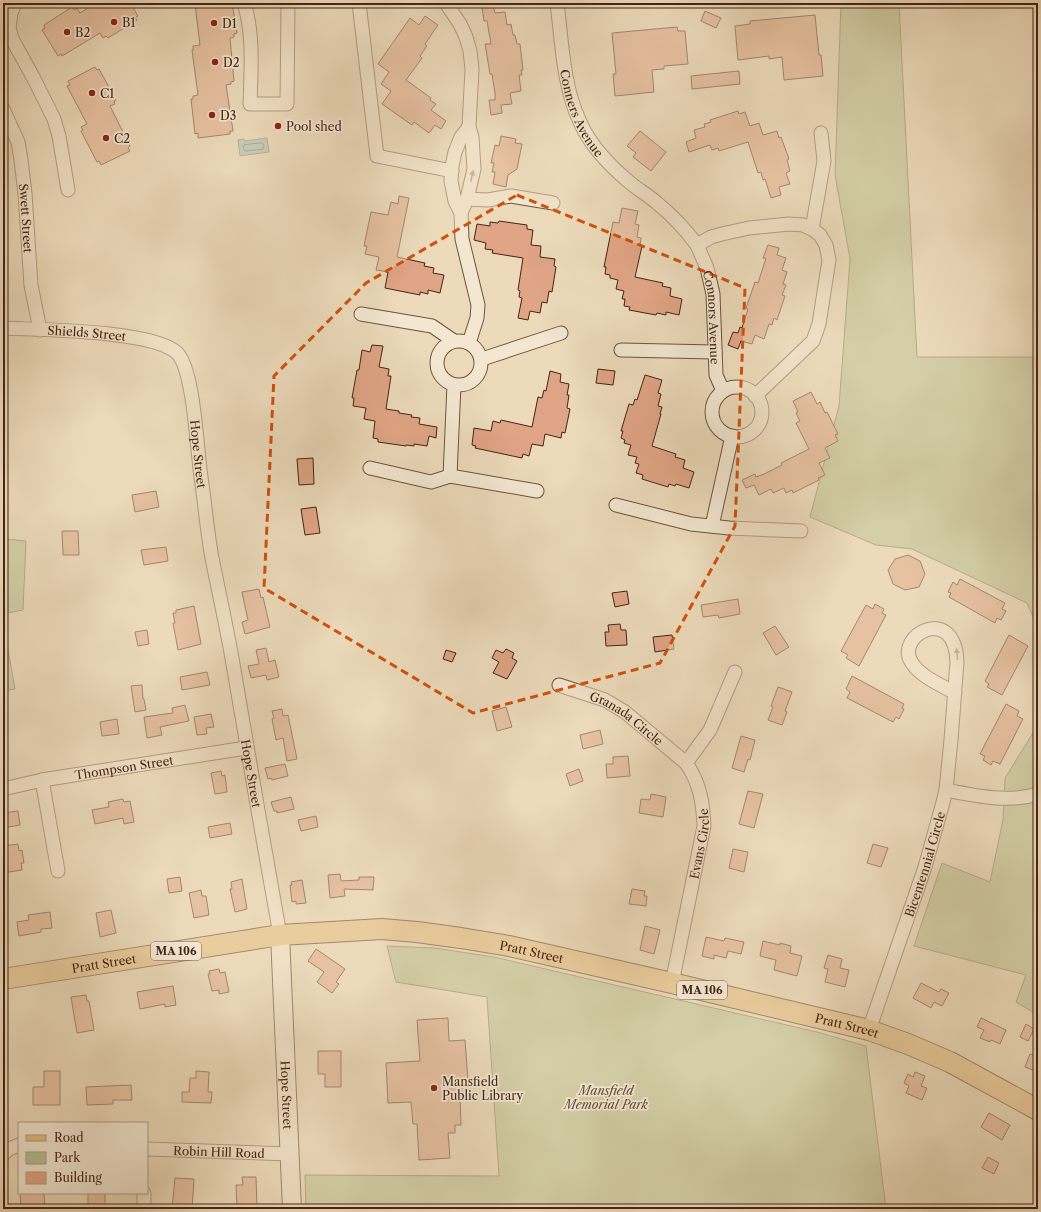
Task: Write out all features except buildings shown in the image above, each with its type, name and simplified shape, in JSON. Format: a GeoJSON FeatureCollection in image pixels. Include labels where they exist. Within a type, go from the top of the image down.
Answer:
{"type":"FeatureCollection","features":[{"type":"Feature","properties":{"kind":"main road","name":"Pratt Street"},"geometry":{"type":"LineString","coordinates":[[3,979],[280,935],[382,928],[417,932],[509,946],[672,982],[869,1030],[908,1044],[950,1062],[1038,1110]]}},
{"type":"Feature","properties":{"kind":"main road","name":"Hope Street"},"geometry":{"type":"LineString","coordinates":[[280,935],[292,1209]]}},
{"type":"Feature","properties":{"kind":"street"},"geometry":{"type":"LineString","coordinates":[[15,3],[11,13],[9,28],[12,39],[54,119],[59,136],[68,190]]}},
{"type":"Feature","properties":{"kind":"street"},"geometry":{"type":"LineString","coordinates":[[244,3],[247,13],[251,60],[250,104],[287,104],[288,3]]}},
{"type":"Feature","properties":{"kind":"street"},"geometry":{"type":"LineString","coordinates":[[359,3],[377,156],[452,171]]}},
{"type":"Feature","properties":{"kind":"street"},"geometry":{"type":"LineString","coordinates":[[446,3],[460,24],[470,51],[472,69],[469,127],[472,137],[474,169],[467,199],[461,213],[462,239],[478,305],[477,318],[469,343]]}},
{"type":"Feature","properties":{"kind":"street","name":"Conners Avenue"},"geometry":{"type":"LineString","coordinates":[[557,3],[568,85],[580,122],[590,140],[604,159],[627,181],[651,198],[684,229],[697,245]]}},
{"type":"Feature","properties":{"kind":"street","name":"Swett Street"},"geometry":{"type":"LineString","coordinates":[[3,109],[18,142],[25,194],[31,285],[40,330]]}},
{"type":"Feature","properties":{"kind":"street"},"geometry":{"type":"LineString","coordinates":[[461,213],[454,201],[452,192],[452,171],[455,152],[462,137],[469,127]]}},
{"type":"Feature","properties":{"kind":"street"},"geometry":{"type":"LineString","coordinates":[[812,229],[824,161],[821,133]]}},
{"type":"Feature","properties":{"kind":"street"},"geometry":{"type":"LineString","coordinates":[[467,199],[488,200],[511,196],[553,203]]}},
{"type":"Feature","properties":{"kind":"street"},"geometry":{"type":"LineString","coordinates":[[697,245],[712,237],[749,228],[789,224],[812,229],[823,239],[829,255],[822,309],[813,341],[755,396]]}},
{"type":"Feature","properties":{"kind":"street","name":"Connors Avenue"},"geometry":{"type":"LineString","coordinates":[[697,245],[707,268],[713,294],[716,375],[723,391]]}},
{"type":"Feature","properties":{"kind":"street"},"geometry":{"type":"LineString","coordinates":[[361,314],[432,326],[454,341]]}},
{"type":"Feature","properties":{"kind":"street","name":"Shields Street"},"geometry":{"type":"LineString","coordinates":[[3,328],[114,335],[164,345],[170,348]]}},
{"type":"Feature","properties":{"kind":"street"},"geometry":{"type":"LineString","coordinates":[[482,360],[560,333]]}},
{"type":"Feature","properties":{"kind":"street"},"geometry":{"type":"LineString","coordinates":[[459,340],[469,343],[475,347],[482,360],[479,374],[475,379],[462,385],[454,385],[444,379],[437,369],[436,363],[440,351],[443,347],[454,341],[459,340]]}},
{"type":"Feature","properties":{"kind":"street","name":"Hope Street"},"geometry":{"type":"LineString","coordinates":[[170,348],[178,353],[184,361],[190,385],[212,555],[233,662],[246,748],[280,935]]}},
{"type":"Feature","properties":{"kind":"street"},"geometry":{"type":"LineString","coordinates":[[621,350],[715,352]]}},
{"type":"Feature","properties":{"kind":"street"},"geometry":{"type":"LineString","coordinates":[[450,476],[454,385]]}},
{"type":"Feature","properties":{"kind":"street"},"geometry":{"type":"LineString","coordinates":[[736,387],[743,388],[755,396],[761,408],[762,415],[756,427],[745,435],[732,436],[724,434],[713,421],[713,404],[717,397],[723,391],[736,387]]}},
{"type":"Feature","properties":{"kind":"street"},"geometry":{"type":"LineString","coordinates":[[712,526],[732,436]]}},
{"type":"Feature","properties":{"kind":"street"},"geometry":{"type":"LineString","coordinates":[[370,468],[431,482],[450,476],[537,491]]}},
{"type":"Feature","properties":{"kind":"street"},"geometry":{"type":"LineString","coordinates":[[616,505],[691,524],[801,531]]}},
{"type":"Feature","properties":{"kind":"street","name":"Bicentennial Circle"},"geometry":{"type":"LineString","coordinates":[[869,1030],[925,867],[946,790],[955,693],[957,662],[955,643],[952,637],[943,630],[930,629],[922,631],[917,635],[910,647],[909,656],[911,663],[923,673],[955,693]]}},
{"type":"Feature","properties":{"kind":"street"},"geometry":{"type":"LineString","coordinates":[[686,763],[710,730],[735,672]]}},
{"type":"Feature","properties":{"kind":"street","name":"Granada Circle"},"geometry":{"type":"LineString","coordinates":[[559,684],[604,700],[625,712],[686,763]]}},
{"type":"Feature","properties":{"kind":"street","name":"Thompson Street"},"geometry":{"type":"LineString","coordinates":[[3,789],[42,780],[246,748]]}},
{"type":"Feature","properties":{"kind":"street","name":"Evans Circle"},"geometry":{"type":"LineString","coordinates":[[672,982],[704,826],[703,803],[700,790],[694,774],[686,763]]}},
{"type":"Feature","properties":{"kind":"street"},"geometry":{"type":"LineString","coordinates":[[42,780],[58,871]]}},
{"type":"Feature","properties":{"kind":"street"},"geometry":{"type":"LineString","coordinates":[[946,790],[980,796],[1014,799],[1026,798],[1038,794]]}},
{"type":"Feature","properties":{"kind":"street"},"geometry":{"type":"LineString","coordinates":[[4,1153],[18,1146]]}},
{"type":"Feature","properties":{"kind":"street","name":"Robin Hill Road"},"geometry":{"type":"LineString","coordinates":[[148,1148],[290,1154]]}},
{"type":"Feature","properties":{"kind":"street"},"geometry":{"type":"LineString","coordinates":[[144,1194],[144,1209]]}},
{"type":"Feature","properties":{"kind":"highlighted area"},"geometry":{"type":"Polygon","coordinates":[[[517,195],[745,288],[735,526],[660,663],[473,713],[264,588],[274,376],[366,283],[517,195]]]}},
{"type":"Feature","properties":{"kind":"green space"},"geometry":{"type":"Polygon","coordinates":[[[841,3],[899,3],[917,357],[1038,357],[1038,628],[1027,603],[912,549],[876,545],[810,517],[839,406],[850,259],[835,175],[841,3]]]}},
{"type":"Feature","properties":{"kind":"green space"},"geometry":{"type":"Polygon","coordinates":[[[3,515],[6,515],[5,539],[26,541],[23,610],[3,614],[3,515]]]}},
{"type":"Feature","properties":{"kind":"green space"},"geometry":{"type":"Polygon","coordinates":[[[3,622],[15,689],[3,691],[3,622]]]}},
{"type":"Feature","properties":{"kind":"green space"},"geometry":{"type":"Polygon","coordinates":[[[1038,725],[1038,1015],[1016,1002],[1026,975],[914,946],[942,863],[990,882],[1003,820],[1005,778],[1038,725]]]}},
{"type":"Feature","properties":{"kind":"green space","name":"Mansfield Memorial Park"},"geometry":{"type":"Polygon","coordinates":[[[387,946],[435,948],[494,957],[817,1032],[866,1046],[886,1209],[306,1209],[305,1175],[499,1176],[487,997],[396,982],[387,946]]]}},
{"type":"Feature","properties":{"kind":"water"},"geometry":{"type":"Polygon","coordinates":[[[267,138],[269,152],[240,156],[238,140],[244,139],[245,141],[267,138]]]}},
{"type":"Feature","properties":{"kind":"place","name":"B1"},"geometry":{"type":"Point","coordinates":[114,22]}},
{"type":"Feature","properties":{"kind":"place","name":"D1"},"geometry":{"type":"Point","coordinates":[214,23]}},
{"type":"Feature","properties":{"kind":"place","name":"B2"},"geometry":{"type":"Point","coordinates":[67,32]}},
{"type":"Feature","properties":{"kind":"place","name":"D2"},"geometry":{"type":"Point","coordinates":[215,62]}},
{"type":"Feature","properties":{"kind":"place","name":"C1"},"geometry":{"type":"Point","coordinates":[92,93]}},
{"type":"Feature","properties":{"kind":"place","name":"D3"},"geometry":{"type":"Point","coordinates":[212,115]}},
{"type":"Feature","properties":{"kind":"place","name":"Pool shed"},"geometry":{"type":"Point","coordinates":[278,126]}},
{"type":"Feature","properties":{"kind":"place","name":"C2"},"geometry":{"type":"Point","coordinates":[106,138]}},
{"type":"Feature","properties":{"kind":"place","name":"Mansfield Public Library"},"geometry":{"type":"Point","coordinates":[434,1088]}}]}
